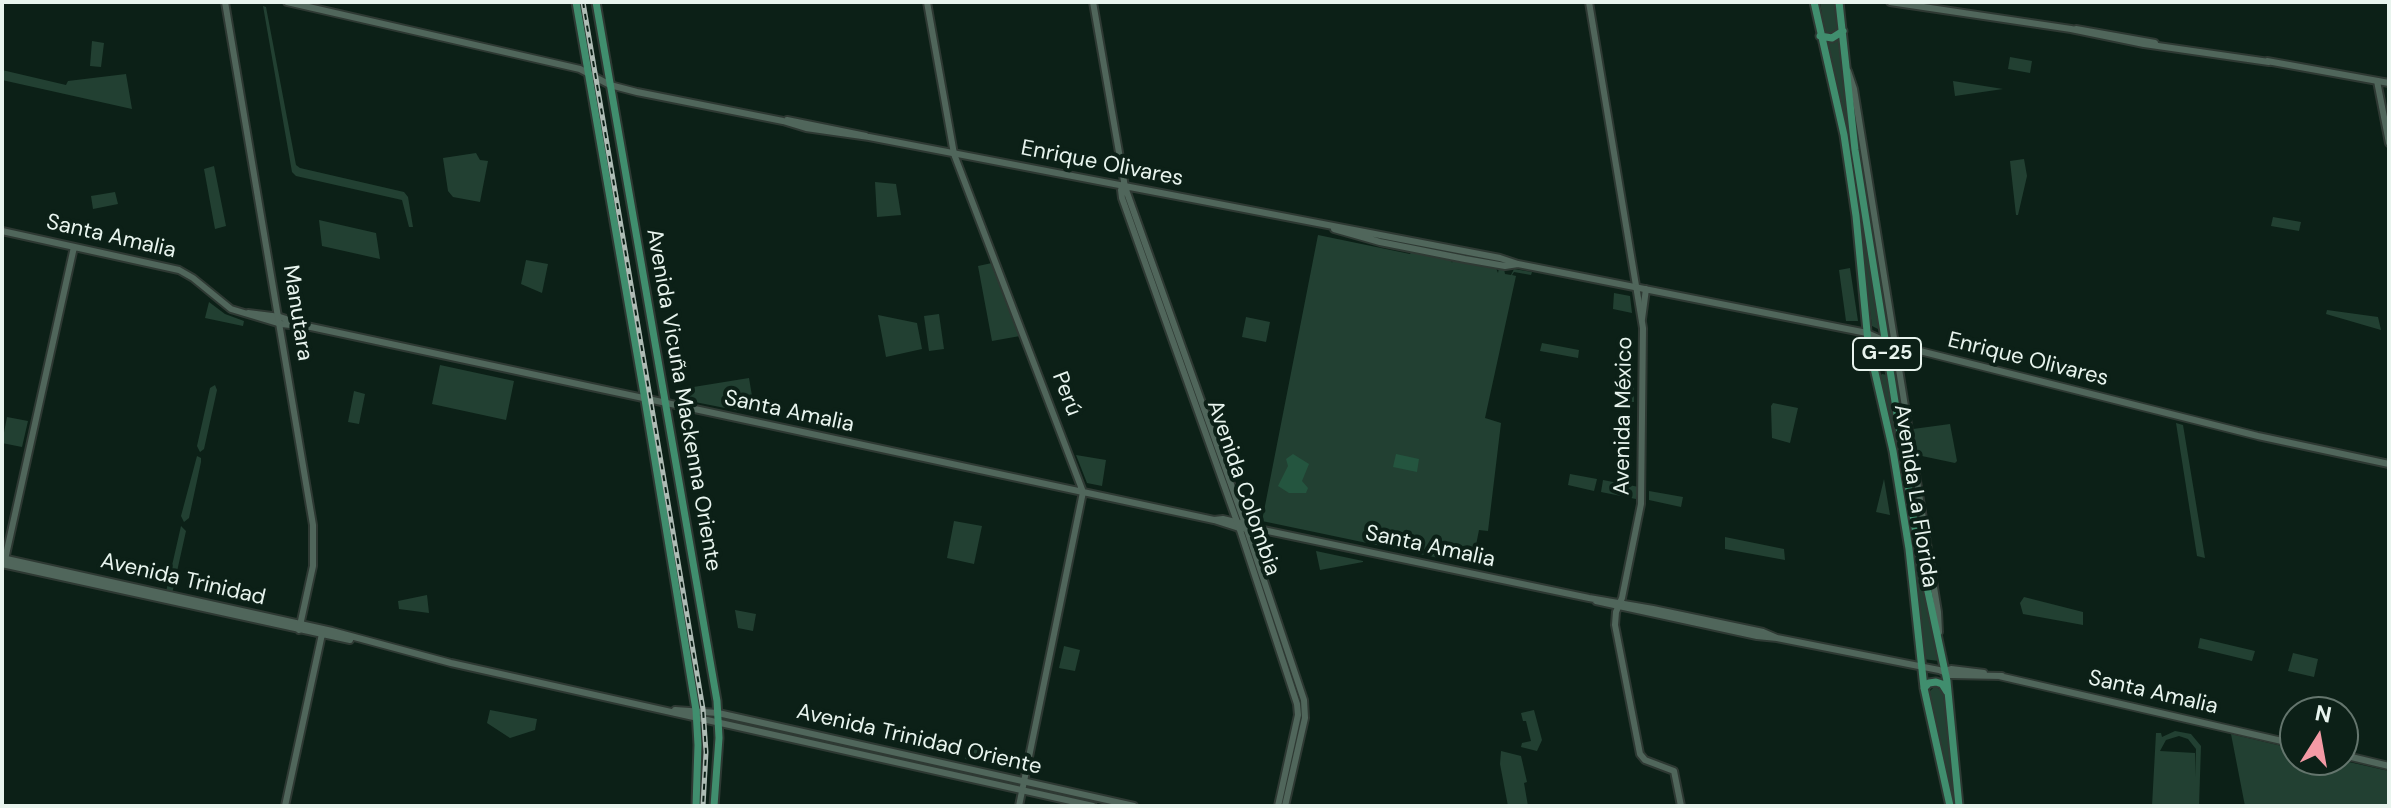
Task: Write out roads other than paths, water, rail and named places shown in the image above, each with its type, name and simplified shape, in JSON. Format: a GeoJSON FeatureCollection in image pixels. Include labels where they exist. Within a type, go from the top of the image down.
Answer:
{"type":"FeatureCollection","features":[{"type":"Feature","properties":{"kind":"main road"},"geometry":{"type":"LineString","coordinates":[[576,2],[696,714],[696,806]]}},
{"type":"Feature","properties":{"kind":"main road","name":"Avenida Vicuña Mackenna Oriente"},"geometry":{"type":"LineString","coordinates":[[596,2],[718,713],[714,806]]}},
{"type":"Feature","properties":{"kind":"main road","name":"Avenida La Florida"},"geometry":{"type":"LineString","coordinates":[[1814,2],[1844,135],[1856,216],[1867,333],[1891,440],[1909,549],[1924,688],[1950,806]]}},
{"type":"Feature","properties":{"kind":"main road","name":"Avenida La Florida"},"geometry":{"type":"LineString","coordinates":[[1839,2],[1855,150],[1890,374],[1920,561],[1945,671],[1959,806]]}},
{"type":"Feature","properties":{"kind":"main road"},"geometry":{"type":"LineString","coordinates":[[1820,36],[1832,38],[1843,31]]}},
{"type":"Feature","properties":{"kind":"main road"},"geometry":{"type":"LineString","coordinates":[[1875,377],[1882,372],[1890,374]]}},
{"type":"Feature","properties":{"kind":"main road"},"geometry":{"type":"LineString","coordinates":[[1924,688],[1931,682],[1940,683],[1945,687],[1948,698]]}},
{"type":"Feature","properties":{"kind":"street","name":"Manutara"},"geometry":{"type":"LineString","coordinates":[[225,2],[314,532],[312,572],[300,627]]}},
{"type":"Feature","properties":{"kind":"street","name":"Enrique Olivares"},"geometry":{"type":"LineString","coordinates":[[287,2],[589,72],[610,85],[1867,333],[1895,345],[2258,436],[2389,464]]}},
{"type":"Feature","properties":{"kind":"street","name":"Perú"},"geometry":{"type":"LineString","coordinates":[[927,2],[954,154],[1083,492]]}},
{"type":"Feature","properties":{"kind":"street","name":"Avenida Colombia"},"geometry":{"type":"LineString","coordinates":[[1093,2],[1125,187],[1121,190],[1122,198],[1305,704],[1305,718],[1285,806]]}},
{"type":"Feature","properties":{"kind":"street","name":"Avenida México"},"geometry":{"type":"LineString","coordinates":[[1589,2],[1642,319],[1641,504],[1615,625],[1640,754],[1645,760],[1674,771],[1681,806]]}},
{"type":"Feature","properties":{"kind":"street"},"geometry":{"type":"LineString","coordinates":[[1890,2],[2071,29],[2089,29],[2162,45],[2389,83]]}},
{"type":"Feature","properties":{"kind":"street","name":"Avenida La Florida"},"geometry":{"type":"LineString","coordinates":[[1848,71],[1854,89],[1938,612],[1938,636]]}},
{"type":"Feature","properties":{"kind":"street"},"geometry":{"type":"LineString","coordinates":[[2377,81],[2389,143]]}},
{"type":"Feature","properties":{"kind":"street","name":"Santa Amalia"},"geometry":{"type":"LineString","coordinates":[[2,231],[184,272],[228,308],[281,321],[1762,637],[1945,671],[1951,669],[2002,676],[2279,740]]}},
{"type":"Feature","properties":{"kind":"street"},"geometry":{"type":"LineString","coordinates":[[3,562],[74,247]]}},
{"type":"Feature","properties":{"kind":"street"},"geometry":{"type":"LineString","coordinates":[[1642,319],[1646,289]]}},
{"type":"Feature","properties":{"kind":"street"},"geometry":{"type":"LineString","coordinates":[[1019,806],[1083,492]]}},
{"type":"Feature","properties":{"kind":"street","name":"Avenida Colombia"},"geometry":{"type":"LineString","coordinates":[[1242,525],[1298,709],[1278,806]]}},
{"type":"Feature","properties":{"kind":"street","name":"Avenida Trinidad"},"geometry":{"type":"LineString","coordinates":[[3,562],[356,639],[495,673],[696,714]]}},
{"type":"Feature","properties":{"kind":"street"},"geometry":{"type":"LineString","coordinates":[[285,806],[322,632]]}},
{"type":"Feature","properties":{"kind":"street","name":"Avenida Trinidad Oriente"},"geometry":{"type":"LineString","coordinates":[[696,714],[718,713],[1134,806]]}},
{"type":"Feature","properties":{"kind":"street","name":"Avenida Trinidad Oriente"},"geometry":{"type":"LineString","coordinates":[[696,714],[719,723],[1093,806]]}},
{"type":"Feature","properties":{"kind":"street"},"geometry":{"type":"LineString","coordinates":[[2359,759],[2389,766]]}},
{"type":"Feature","properties":{"kind":"railway"},"geometry":{"type":"LineString","coordinates":[[583,2],[703,709],[706,752],[703,806]]}}]}
